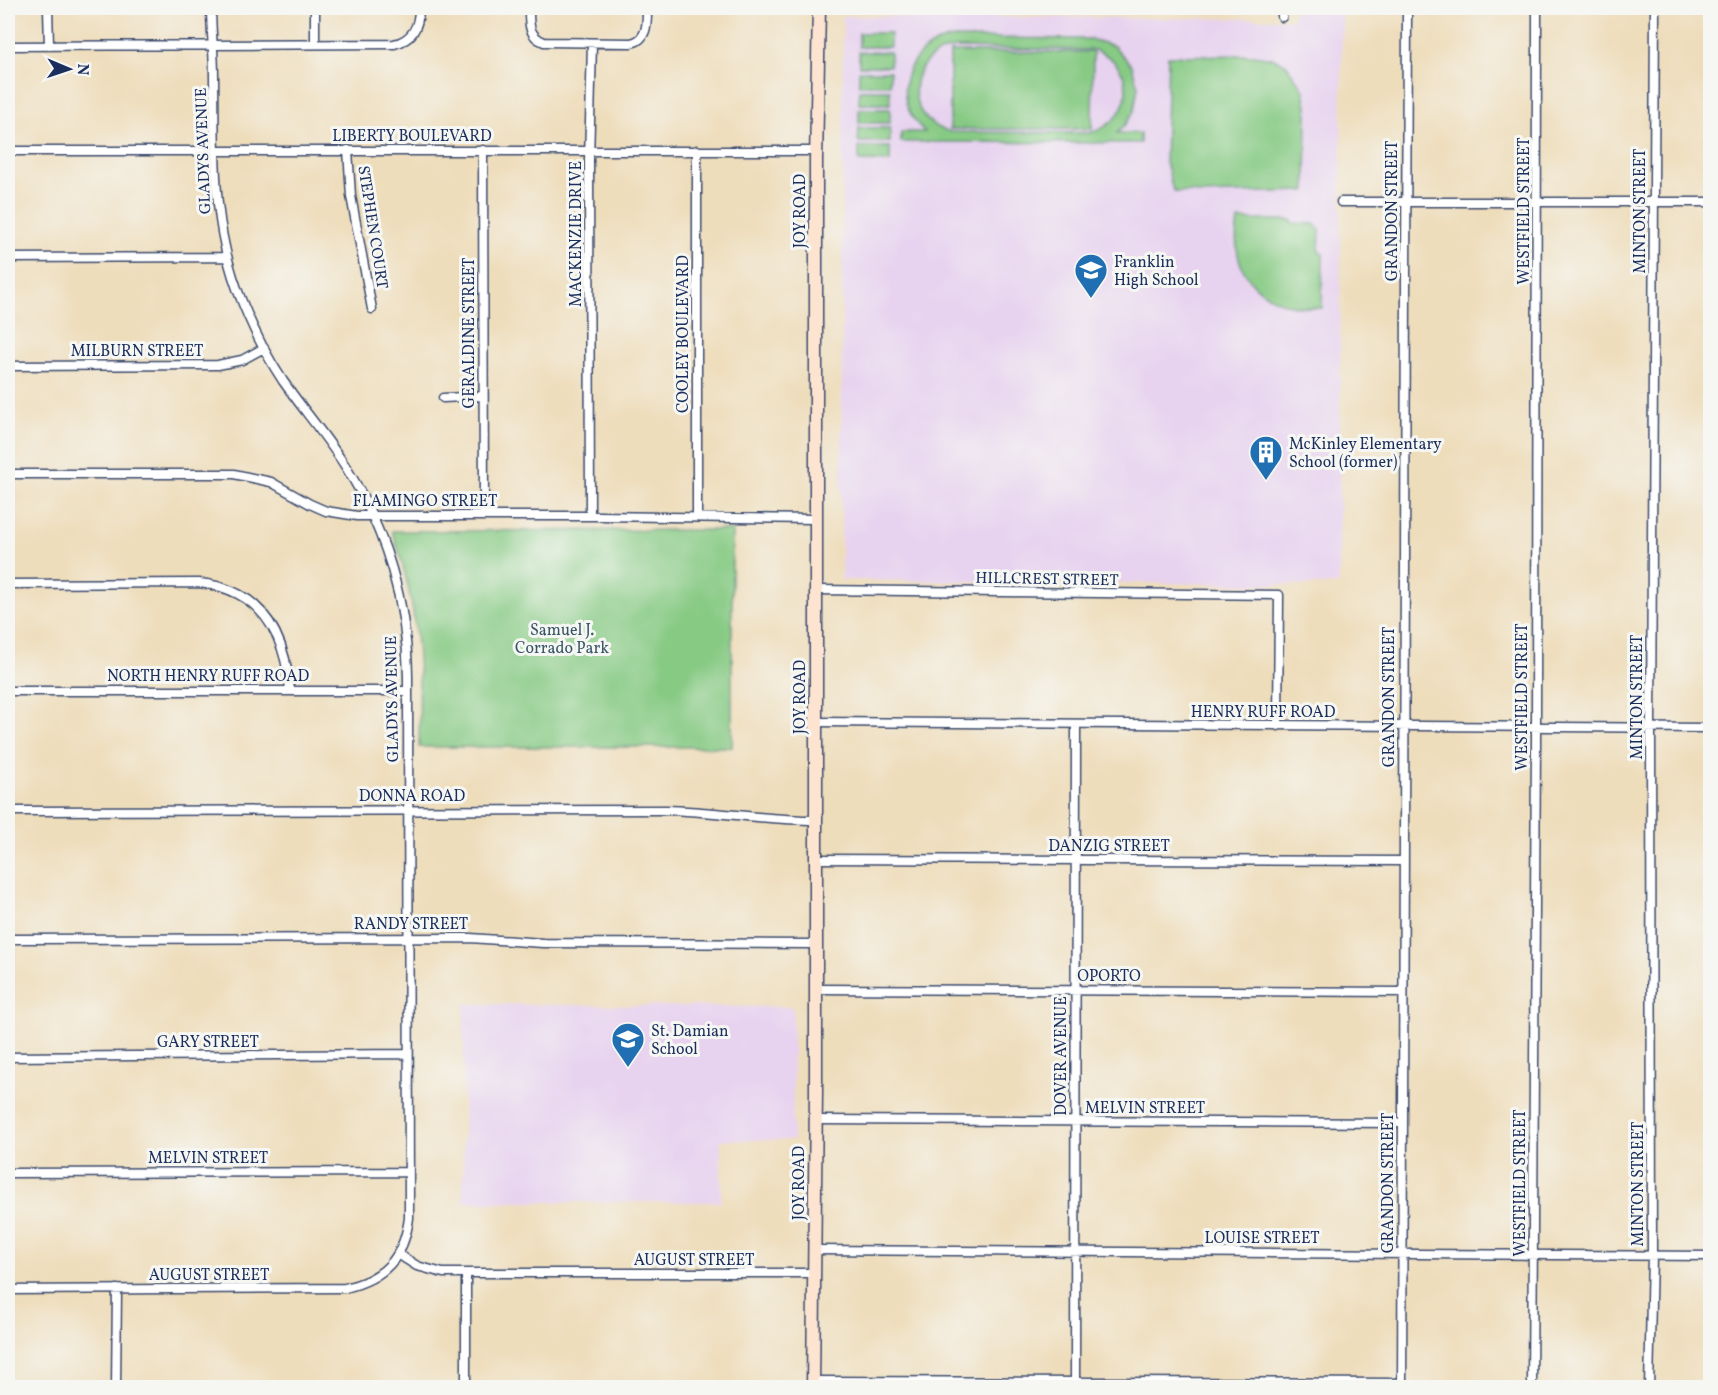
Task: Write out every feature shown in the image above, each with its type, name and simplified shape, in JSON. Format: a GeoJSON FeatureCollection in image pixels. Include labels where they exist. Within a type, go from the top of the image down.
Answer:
{"type":"FeatureCollection","features":[{"type":"Feature","properties":{"kind":"street"},"geometry":{"type":"LineString","coordinates":[[48,8],[48,46]]}},
{"type":"Feature","properties":{"kind":"street","name":"GLADYS AVENUE"},"geometry":{"type":"LineString","coordinates":[[211,8],[217,208],[227,257],[242,302],[264,348],[284,382],[348,470],[381,534],[406,633],[410,1218],[405,1240],[398,1254]]}},
{"type":"Feature","properties":{"kind":"street"},"geometry":{"type":"LineString","coordinates":[[315,8],[315,44]]}},
{"type":"Feature","properties":{"kind":"street"},"geometry":{"type":"LineString","coordinates":[[8,46],[394,44],[411,36],[418,25],[419,8]]}},
{"type":"Feature","properties":{"kind":"street"},"geometry":{"type":"LineString","coordinates":[[530,8],[530,28],[533,36],[548,43],[635,43],[644,34],[647,8]]}},
{"type":"Feature","properties":{"kind":"street","name":"JOY ROAD"},"geometry":{"type":"LineString","coordinates":[[813,1384],[816,151],[819,8]]}},
{"type":"Feature","properties":{"kind":"street","name":"GRANDON STREET"},"geometry":{"type":"LineString","coordinates":[[1402,1385],[1407,8]]}},
{"type":"Feature","properties":{"kind":"street","name":"WESTFIELD STREET"},"geometry":{"type":"LineString","coordinates":[[1532,1388],[1538,8]]}},
{"type":"Feature","properties":{"kind":"street","name":"MINTON STREET"},"geometry":{"type":"LineString","coordinates":[[1649,1388],[1652,1256],[1650,727],[1655,8]]}},
{"type":"Feature","properties":{"kind":"street","name":"MACKENZIE DRIVE"},"geometry":{"type":"LineString","coordinates":[[590,516],[592,43]]}},
{"type":"Feature","properties":{"kind":"street","name":"STEPHEN COURT"},"geometry":{"type":"LineString","coordinates":[[348,150],[351,196],[372,309]]}},
{"type":"Feature","properties":{"kind":"street","name":"GERALDINE STREET"},"geometry":{"type":"LineString","coordinates":[[483,150],[484,516]]}},
{"type":"Feature","properties":{"kind":"street","name":"COOLEY BOULEVARD"},"geometry":{"type":"LineString","coordinates":[[697,150],[698,517]]}},
{"type":"Feature","properties":{"kind":"street","name":"LIBERTY BOULEVARD"},"geometry":{"type":"LineString","coordinates":[[8,151],[816,151]]}},
{"type":"Feature","properties":{"kind":"street"},"geometry":{"type":"LineString","coordinates":[[1341,202],[1710,202]]}},
{"type":"Feature","properties":{"kind":"street"},"geometry":{"type":"LineString","coordinates":[[8,258],[227,257]]}},
{"type":"Feature","properties":{"kind":"street","name":"MILBURN STREET"},"geometry":{"type":"LineString","coordinates":[[8,366],[218,365],[242,360],[264,348]]}},
{"type":"Feature","properties":{"kind":"street"},"geometry":{"type":"LineString","coordinates":[[443,398],[483,396]]}},
{"type":"Feature","properties":{"kind":"street","name":"FLAMINGO STREET"},"geometry":{"type":"LineString","coordinates":[[8,474],[234,474],[271,482],[310,504],[346,515],[815,519]]}},
{"type":"Feature","properties":{"kind":"street"},"geometry":{"type":"LineString","coordinates":[[8,584],[199,583],[232,591],[255,606],[271,625],[285,653],[290,690]]}},
{"type":"Feature","properties":{"kind":"street","name":"HILLCREST STREET"},"geometry":{"type":"LineString","coordinates":[[815,590],[1279,594],[1278,726]]}},
{"type":"Feature","properties":{"kind":"street","name":"NORTH HENRY RUFF ROAD"},"geometry":{"type":"LineString","coordinates":[[8,691],[408,691]]}},
{"type":"Feature","properties":{"kind":"street","name":"HENRY RUFF ROAD"},"geometry":{"type":"LineString","coordinates":[[815,722],[1710,728]]}},
{"type":"Feature","properties":{"kind":"street","name":"DOVER AVENUE"},"geometry":{"type":"LineString","coordinates":[[1075,1384],[1076,724]]}},
{"type":"Feature","properties":{"kind":"street","name":"DONNA ROAD"},"geometry":{"type":"LineString","coordinates":[[8,811],[689,810],[775,819],[815,820]]}},
{"type":"Feature","properties":{"kind":"street","name":"DANZIG STREET"},"geometry":{"type":"LineString","coordinates":[[815,859],[1403,861]]}},
{"type":"Feature","properties":{"kind":"street","name":"RANDY STREET"},"geometry":{"type":"LineString","coordinates":[[8,939],[408,937],[543,943],[814,944]]}},
{"type":"Feature","properties":{"kind":"street","name":"OPORTO"},"geometry":{"type":"LineString","coordinates":[[815,989],[1403,992]]}},
{"type":"Feature","properties":{"kind":"street","name":"GARY STREET"},"geometry":{"type":"LineString","coordinates":[[8,1057],[408,1054]]}},
{"type":"Feature","properties":{"kind":"street","name":"MELVIN STREET"},"geometry":{"type":"LineString","coordinates":[[814,1120],[1403,1123]]}},
{"type":"Feature","properties":{"kind":"street","name":"MELVIN STREET"},"geometry":{"type":"LineString","coordinates":[[8,1173],[408,1172]]}},
{"type":"Feature","properties":{"kind":"street","name":"LOUISE STREET"},"geometry":{"type":"LineString","coordinates":[[814,1250],[1710,1256]]}},
{"type":"Feature","properties":{"kind":"street"},"geometry":{"type":"LineString","coordinates":[[398,1254],[410,1263],[428,1270],[466,1274],[466,1388]]}},
{"type":"Feature","properties":{"kind":"street","name":"AUGUST STREET"},"geometry":{"type":"LineString","coordinates":[[8,1290],[345,1288],[359,1285],[375,1277],[388,1267],[398,1254]]}},
{"type":"Feature","properties":{"kind":"street","name":"AUGUST STREET"},"geometry":{"type":"LineString","coordinates":[[466,1274],[814,1273]]}},
{"type":"Feature","properties":{"kind":"street"},"geometry":{"type":"LineString","coordinates":[[116,1388],[117,1289]]}},
{"type":"Feature","properties":{"kind":"street"},"geometry":{"type":"LineString","coordinates":[[813,1384],[1402,1385]]}},
{"type":"Feature","properties":{"kind":"shaded area","name":"Franklin High School"},"geometry":{"type":"Polygon","coordinates":[[[1294,10],[1342,11],[1339,585],[841,580],[843,16],[1293,19],[1294,10]]]}},
{"type":"Feature","properties":{"kind":"shaded area","name":"St. Damian School"},"geometry":{"type":"Polygon","coordinates":[[[464,1004],[793,1007],[793,1140],[721,1140],[721,1202],[463,1202],[464,1004]]]}},
{"type":"Feature","properties":{"kind":"green space"},"geometry":{"type":"Polygon","coordinates":[[[859,33],[890,33],[890,47],[859,47],[859,33]]]}},
{"type":"Feature","properties":{"kind":"green space"},"geometry":{"type":"Polygon","coordinates":[[[954,38],[1090,39],[1114,46],[1132,66],[1138,87],[1134,111],[1117,133],[1140,133],[1140,143],[901,142],[901,132],[925,132],[913,119],[907,104],[905,90],[907,75],[913,62],[923,51],[937,43],[954,38]],[[957,48],[940,52],[927,61],[919,73],[915,87],[917,102],[923,115],[934,125],[951,132],[1089,133],[1104,127],[1115,118],[1123,106],[1126,93],[1125,80],[1119,68],[1110,58],[1095,50],[957,48]]]}},
{"type":"Feature","properties":{"kind":"green space"},"geometry":{"type":"Polygon","coordinates":[[[859,52],[890,52],[890,66],[859,66],[859,52]]]}},
{"type":"Feature","properties":{"kind":"green space"},"geometry":{"type":"Polygon","coordinates":[[[950,52],[1093,52],[1092,129],[950,129],[950,52]]]}},
{"type":"Feature","properties":{"kind":"green space"},"geometry":{"type":"Polygon","coordinates":[[[1254,55],[1272,58],[1286,64],[1304,90],[1307,106],[1306,191],[1200,194],[1175,192],[1165,164],[1168,56],[1254,55]]]}},
{"type":"Feature","properties":{"kind":"green space"},"geometry":{"type":"Polygon","coordinates":[[[859,71],[890,71],[890,85],[859,85],[859,71]]]}},
{"type":"Feature","properties":{"kind":"green space"},"geometry":{"type":"Polygon","coordinates":[[[859,90],[890,90],[890,104],[859,104],[859,90]]]}},
{"type":"Feature","properties":{"kind":"green space"},"geometry":{"type":"Polygon","coordinates":[[[859,109],[890,109],[890,123],[859,123],[859,109]]]}},
{"type":"Feature","properties":{"kind":"green space"},"geometry":{"type":"Polygon","coordinates":[[[859,128],[890,128],[890,142],[858,142],[859,128]]]}},
{"type":"Feature","properties":{"kind":"green space"},"geometry":{"type":"Polygon","coordinates":[[[859,147],[890,147],[890,162],[859,161],[859,147]]]}},
{"type":"Feature","properties":{"kind":"green space"},"geometry":{"type":"Polygon","coordinates":[[[1238,220],[1292,220],[1292,223],[1314,224],[1320,230],[1319,253],[1323,253],[1322,308],[1284,303],[1268,296],[1255,286],[1245,274],[1239,258],[1236,240],[1238,220]]]}},
{"type":"Feature","properties":{"kind":"green space","name":"Samuel J. Corrado Park"},"geometry":{"type":"Polygon","coordinates":[[[732,530],[732,747],[419,747],[418,664],[413,611],[392,531],[732,530]]]}},
{"type":"Feature","properties":{"kind":"place","name":"Franklin High School"},"geometry":{"type":"Point","coordinates":[1091,299]}},
{"type":"Feature","properties":{"kind":"place","name":"McKinley Elementary School (former)"},"geometry":{"type":"Point","coordinates":[1266,481]}},
{"type":"Feature","properties":{"kind":"place","name":"St. Damian School"},"geometry":{"type":"Point","coordinates":[628,1068]}}]}
